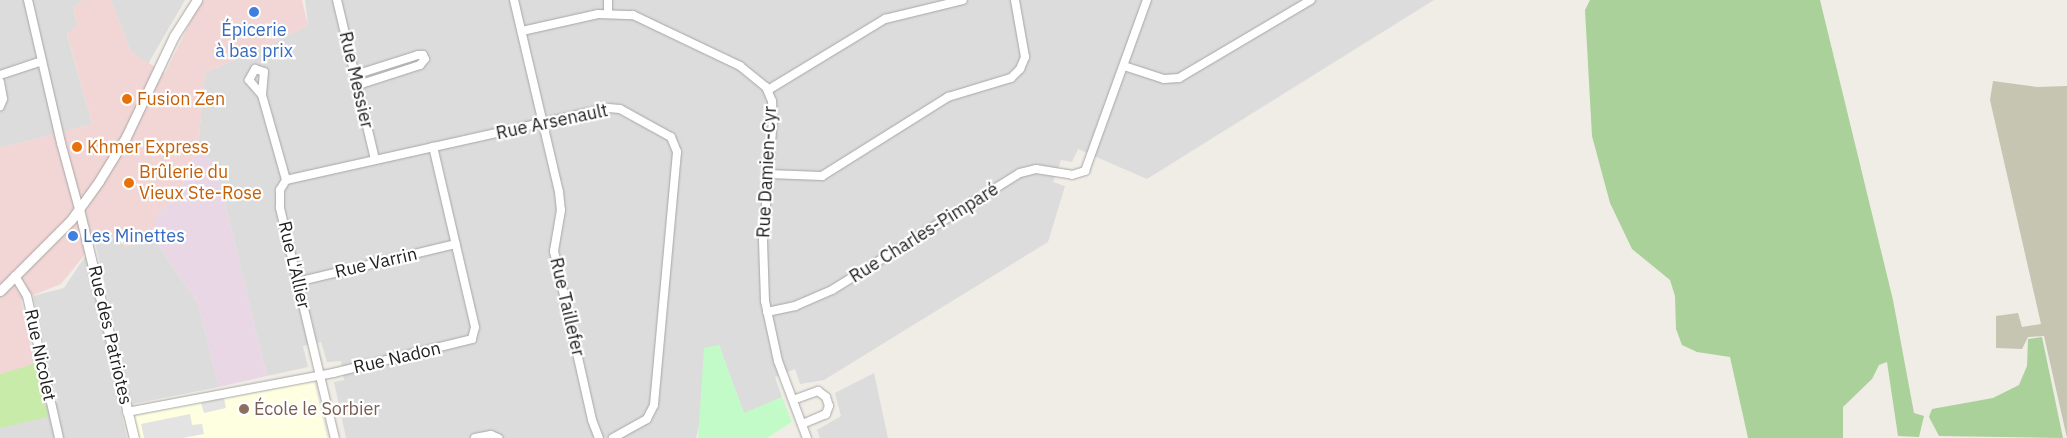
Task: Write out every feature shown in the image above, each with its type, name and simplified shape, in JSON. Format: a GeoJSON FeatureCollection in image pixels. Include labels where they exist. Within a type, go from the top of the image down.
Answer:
{"type":"FeatureCollection","features":[{"type":"Feature","properties":{"kind":"street","name":"Rue des Patriotes"},"geometry":{"type":"LineString","coordinates":[[28,0],[134,438]]}},
{"type":"Feature","properties":{"kind":"street"},"geometry":{"type":"LineString","coordinates":[[0,291],[80,209],[120,148],[170,43],[197,0]]}},
{"type":"Feature","properties":{"kind":"street","name":"Rue Messier"},"geometry":{"type":"LineString","coordinates":[[337,0],[375,160]]}},
{"type":"Feature","properties":{"kind":"street","name":"Rue Taillefer"},"geometry":{"type":"LineString","coordinates":[[514,0],[561,202],[554,251],[592,420],[599,438]]}},
{"type":"Feature","properties":{"kind":"street"},"geometry":{"type":"LineString","coordinates":[[608,0],[608,13]]}},
{"type":"Feature","properties":{"kind":"street"},"geometry":{"type":"LineString","coordinates":[[768,90],[885,19],[962,0]]}},
{"type":"Feature","properties":{"kind":"street"},"geometry":{"type":"LineString","coordinates":[[768,174],[822,176],[948,97],[1011,78],[1020,69],[1024,57],[1015,0]]}},
{"type":"Feature","properties":{"kind":"street"},"geometry":{"type":"LineString","coordinates":[[1147,0],[1124,66],[1164,79],[1179,78],[1311,0]]}},
{"type":"Feature","properties":{"kind":"street","name":"Rue Damien-Cyr"},"geometry":{"type":"LineString","coordinates":[[522,31],[608,13],[633,15],[652,22],[745,69],[768,90],[773,114],[762,257],[767,312],[778,362],[807,438]]}},
{"type":"Feature","properties":{"kind":"street"},"geometry":{"type":"LineString","coordinates":[[355,75],[418,55],[423,55],[425,59],[420,65],[358,85]]}},
{"type":"Feature","properties":{"kind":"street"},"geometry":{"type":"LineString","coordinates":[[0,75],[42,61]]}},
{"type":"Feature","properties":{"kind":"street","name":"Rue Charles-Pimparé"},"geometry":{"type":"LineString","coordinates":[[767,312],[795,306],[832,290],[1020,173],[1036,169],[1072,175],[1082,173],[1089,165],[1124,66]]}},
{"type":"Feature","properties":{"kind":"street"},"geometry":{"type":"LineString","coordinates":[[0,82],[3,99],[0,106]]}},
{"type":"Feature","properties":{"kind":"street"},"geometry":{"type":"LineString","coordinates":[[262,95],[286,180]]}},
{"type":"Feature","properties":{"kind":"street","name":"Rue Arsenault"},"geometry":{"type":"LineString","coordinates":[[286,180],[600,109],[617,109],[668,135],[677,146],[654,405],[647,419],[613,438]]}},
{"type":"Feature","properties":{"kind":"street","name":"Rue Nadon"},"geometry":{"type":"LineString","coordinates":[[127,412],[319,374],[472,339],[475,327],[433,147]]}},
{"type":"Feature","properties":{"kind":"street","name":"Rue L'Allier"},"geometry":{"type":"LineString","coordinates":[[286,180],[280,190],[280,203],[334,438]]}},
{"type":"Feature","properties":{"kind":"street","name":"Rue Varrin"},"geometry":{"type":"LineString","coordinates":[[297,282],[455,244]]}},
{"type":"Feature","properties":{"kind":"street","name":"Rue Nicolet"},"geometry":{"type":"LineString","coordinates":[[15,276],[27,296],[58,438]]}},
{"type":"Feature","properties":{"kind":"street"},"geometry":{"type":"LineString","coordinates":[[793,400],[818,391],[826,397],[829,406],[826,414],[802,424]]}},
{"type":"Feature","properties":{"kind":"street"},"geometry":{"type":"LineString","coordinates":[[476,438],[494,435],[498,438]]}},
{"type":"Feature","properties":{"kind":"shaded area"},"geometry":{"type":"Polygon","coordinates":[[[0,0],[83,0],[73,8],[78,25],[67,34],[92,124],[0,148],[0,0]]]}},
{"type":"Feature","properties":{"kind":"shaded area"},"geometry":{"type":"Polygon","coordinates":[[[83,0],[111,0],[131,52],[165,73],[201,0],[302,0],[308,26],[205,73],[198,146],[178,196],[155,216],[155,240],[124,247],[118,237],[95,242],[61,284],[21,300],[35,365],[0,375],[0,148],[92,124],[67,33],[78,25],[73,8],[83,0]]]}},
{"type":"Feature","properties":{"kind":"shaded area"},"geometry":{"type":"Polygon","coordinates":[[[111,0],[185,0],[148,64],[131,52],[111,0]]]}},
{"type":"Feature","properties":{"kind":"shaded area"},"geometry":{"type":"Polygon","coordinates":[[[305,0],[1434,0],[1147,179],[1078,149],[1072,162],[1061,160],[1053,182],[1065,186],[1048,242],[824,380],[800,384],[795,369],[775,377],[782,397],[744,414],[719,345],[696,438],[346,438],[334,382],[344,380],[341,361],[327,362],[321,342],[303,346],[308,367],[267,376],[216,167],[198,146],[205,73],[308,26],[305,0]]]}},
{"type":"Feature","properties":{"kind":"shaded area"},"geometry":{"type":"Polygon","coordinates":[[[1993,81],[2037,87],[2067,86],[2067,438],[2044,336],[2028,337],[2022,349],[1996,348],[1996,316],[2018,313],[2022,327],[2041,324],[1990,100],[1993,81]]]}},
{"type":"Feature","properties":{"kind":"shaded area"},"geometry":{"type":"Polygon","coordinates":[[[198,146],[216,167],[267,376],[219,387],[198,303],[155,240],[155,216],[178,196],[198,146]]]}},
{"type":"Feature","properties":{"kind":"shaded area"},"geometry":{"type":"Polygon","coordinates":[[[118,237],[124,247],[155,240],[198,303],[219,387],[133,404],[95,242],[118,237]]]}},
{"type":"Feature","properties":{"kind":"shaded area"},"geometry":{"type":"Polygon","coordinates":[[[86,255],[127,438],[0,438],[0,416],[58,402],[33,296],[64,288],[86,255]]]}},
{"type":"Feature","properties":{"kind":"shaded area"},"geometry":{"type":"Polygon","coordinates":[[[874,373],[888,438],[820,438],[817,430],[841,416],[835,393],[874,373]]]}},
{"type":"Feature","properties":{"kind":"shaded area","name":"École le Sorbier"},"geometry":{"type":"Polygon","coordinates":[[[313,378],[327,438],[139,438],[134,415],[313,378]]]}},
{"type":"Feature","properties":{"kind":"shaded area"},"geometry":{"type":"Polygon","coordinates":[[[224,398],[226,408],[204,413],[201,403],[224,398]]]}},
{"type":"Feature","properties":{"kind":"shaded area"},"geometry":{"type":"Polygon","coordinates":[[[190,414],[192,425],[202,424],[204,434],[183,438],[144,438],[141,424],[190,414]]]}},
{"type":"Feature","properties":{"kind":"green space"},"geometry":{"type":"Polygon","coordinates":[[[1590,0],[1820,0],[1893,300],[1914,413],[1924,416],[1919,437],[1898,436],[1887,362],[1879,365],[1872,379],[1843,407],[1843,438],[1748,438],[1730,357],[1697,352],[1682,345],[1676,329],[1675,296],[1670,280],[1632,249],[1610,203],[1592,136],[1585,10],[1590,0]]]}},
{"type":"Feature","properties":{"kind":"green space"},"geometry":{"type":"Polygon","coordinates":[[[2042,337],[2063,438],[1939,436],[1929,417],[1932,409],[1993,398],[2019,385],[2027,366],[2028,339],[2042,337]]]}},
{"type":"Feature","properties":{"kind":"green space"},"geometry":{"type":"Polygon","coordinates":[[[719,345],[744,413],[782,397],[792,422],[767,438],[698,438],[704,348],[719,345]]]}},
{"type":"Feature","properties":{"kind":"green space"},"geometry":{"type":"Polygon","coordinates":[[[37,363],[48,417],[0,428],[0,374],[37,363]]]}},
{"type":"Feature","properties":{"kind":"place","name":"Épicerie à bas prix"},"geometry":{"type":"Point","coordinates":[254,12]}},
{"type":"Feature","properties":{"kind":"place","name":"Fusion Zen"},"geometry":{"type":"Point","coordinates":[127,99]}},
{"type":"Feature","properties":{"kind":"place","name":"Khmer Express"},"geometry":{"type":"Point","coordinates":[77,147]}},
{"type":"Feature","properties":{"kind":"place","name":"Brûlerie du Vieux Ste-Rose"},"geometry":{"type":"Point","coordinates":[129,183]}},
{"type":"Feature","properties":{"kind":"place","name":"Les Minettes"},"geometry":{"type":"Point","coordinates":[73,236]}},
{"type":"Feature","properties":{"kind":"place","name":"École le Sorbier"},"geometry":{"type":"Point","coordinates":[244,409]}}]}
